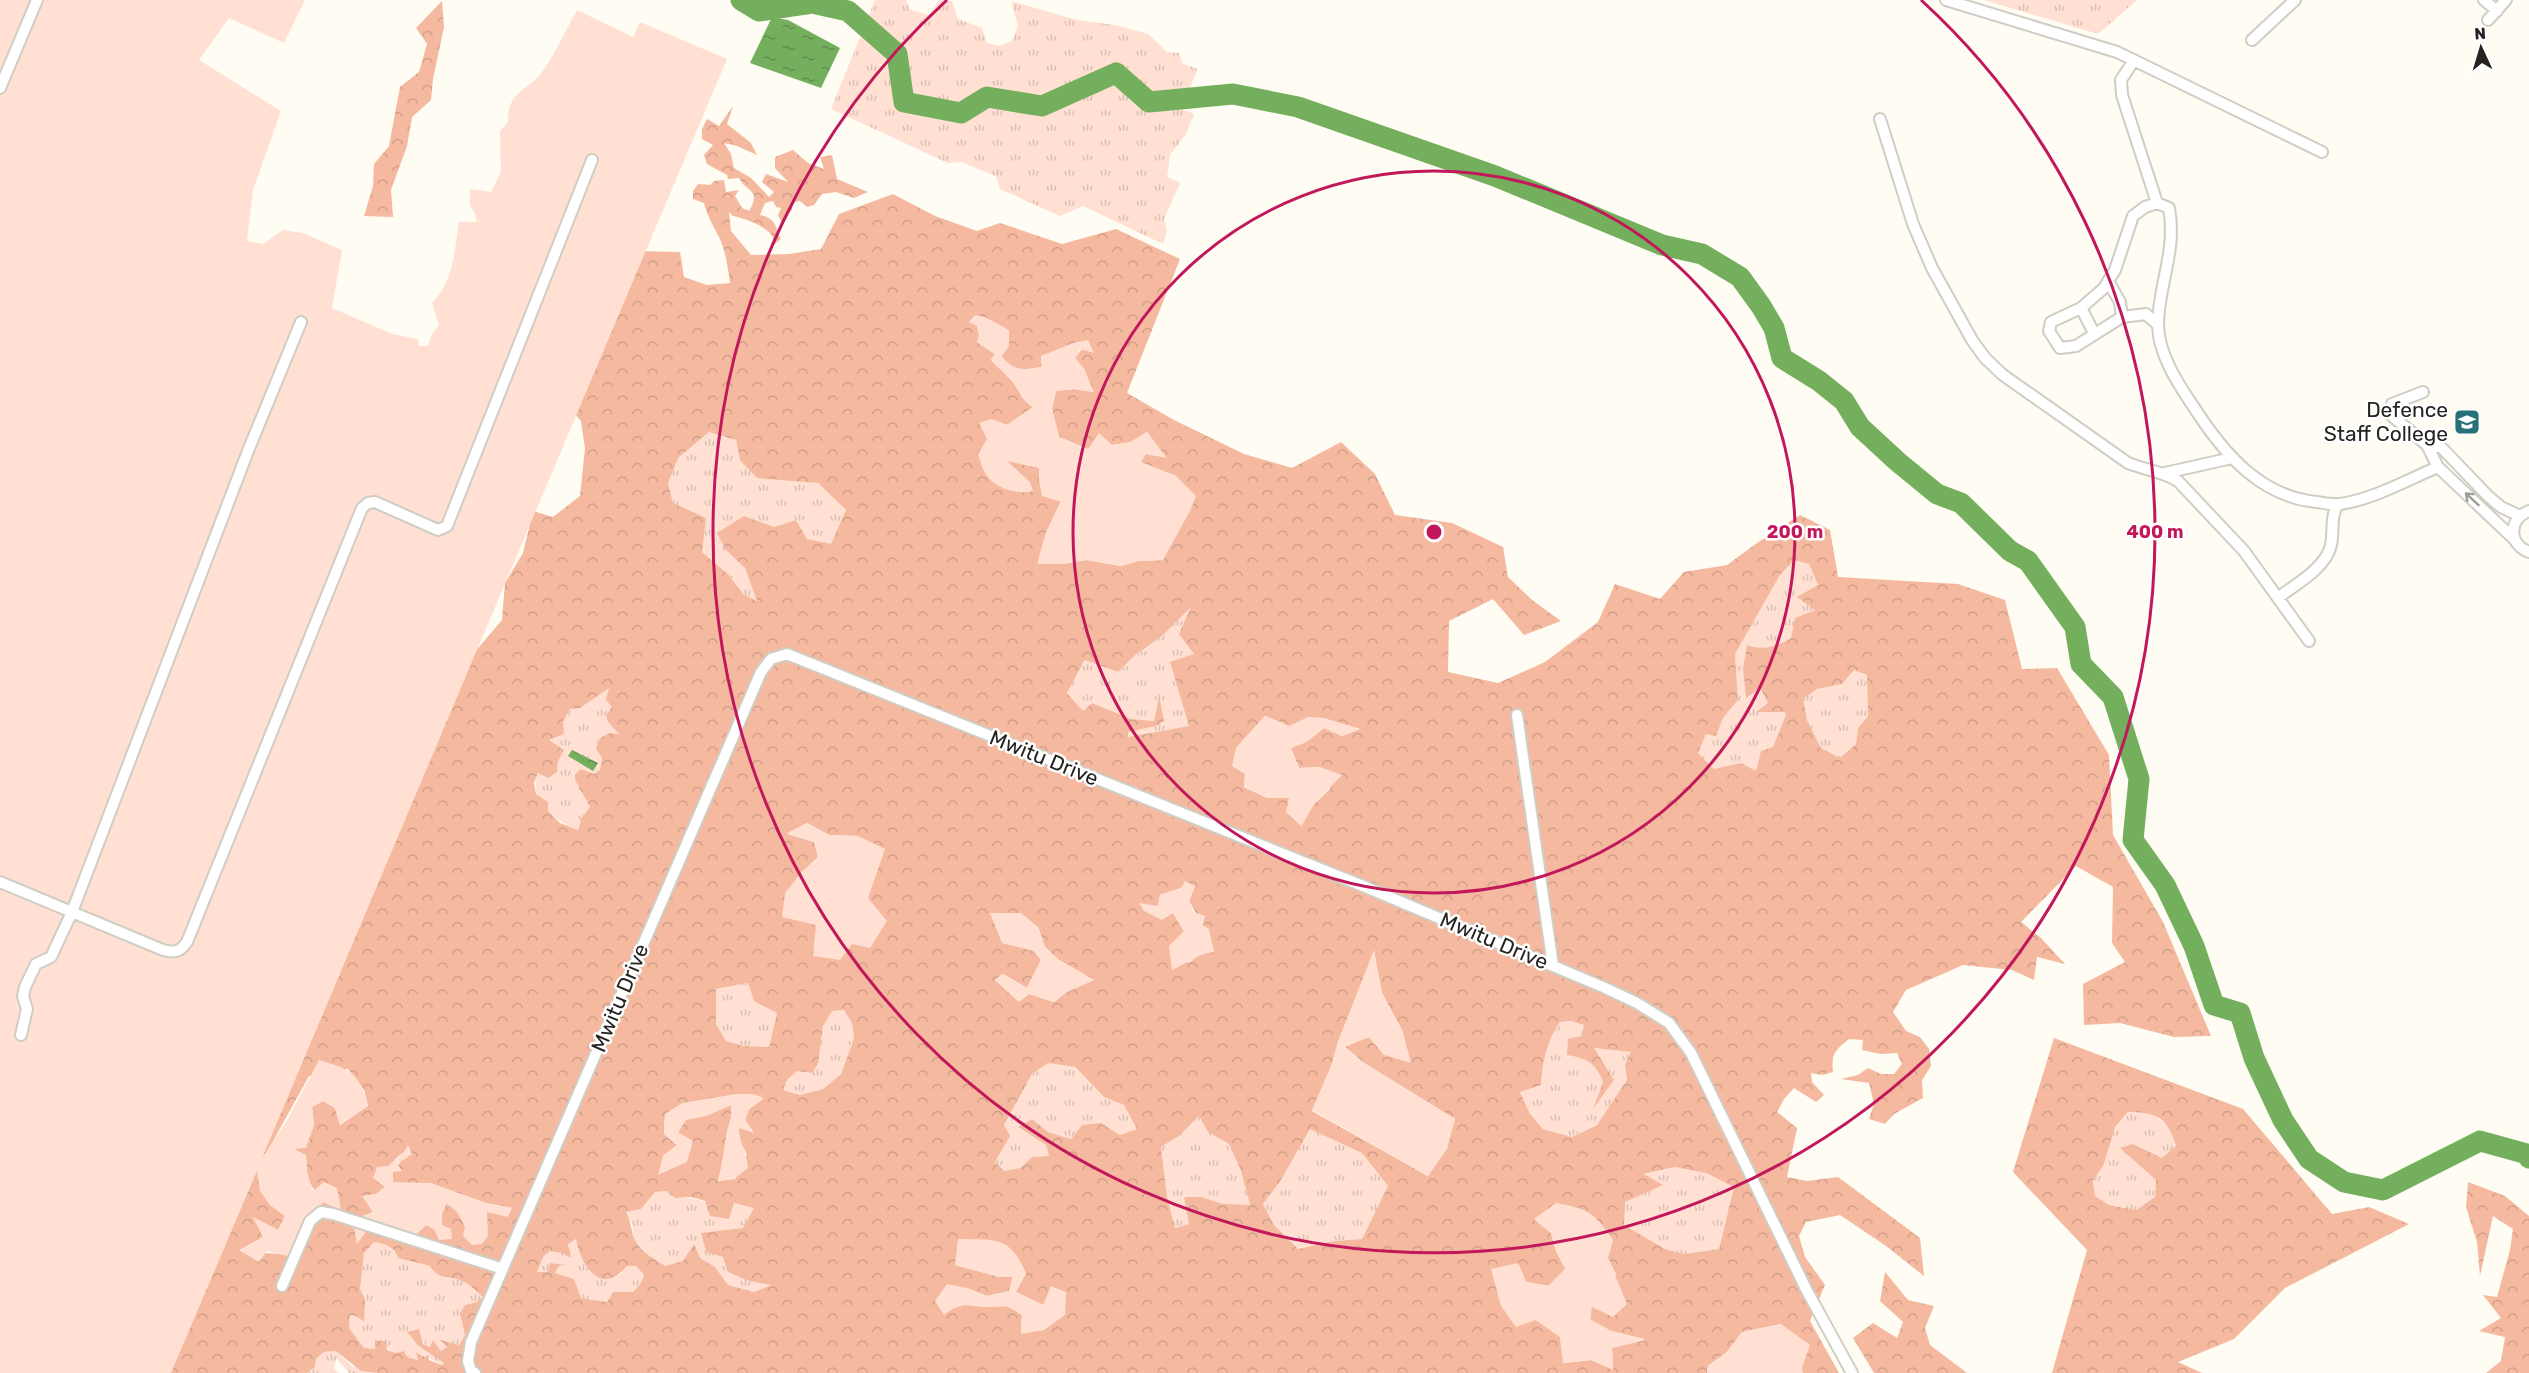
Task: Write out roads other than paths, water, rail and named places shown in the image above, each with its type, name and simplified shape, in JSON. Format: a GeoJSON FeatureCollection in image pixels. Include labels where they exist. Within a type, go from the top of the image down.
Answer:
{"type":"FeatureCollection","features":[{"type":"Feature","properties":{"kind":"street"},"geometry":{"type":"LineString","coordinates":[[0,88],[37,0]]}},
{"type":"Feature","properties":{"kind":"street"},"geometry":{"type":"LineString","coordinates":[[1946,0],[2117,52],[2322,152]]}},
{"type":"Feature","properties":{"kind":"street"},"geometry":{"type":"LineString","coordinates":[[2252,40],[2295,0]]}},
{"type":"Feature","properties":{"kind":"street"},"geometry":{"type":"LineString","coordinates":[[2484,0],[2496,11]]}},
{"type":"Feature","properties":{"kind":"street"},"geometry":{"type":"LineString","coordinates":[[2488,20],[2506,0]]}},
{"type":"Feature","properties":{"kind":"street"},"geometry":{"type":"LineString","coordinates":[[2134,60],[2121,80],[2121,95],[2157,203]]}},
{"type":"Feature","properties":{"kind":"street"},"geometry":{"type":"LineString","coordinates":[[1880,119],[1913,224],[1932,268],[1972,340],[1985,358],[2003,375],[2123,459],[2142,469],[2165,473],[2178,480],[2244,551],[2309,641]]}},
{"type":"Feature","properties":{"kind":"street"},"geometry":{"type":"LineString","coordinates":[[0,882],[164,950],[174,952],[182,950],[362,508],[368,503],[375,502],[438,530],[447,526],[592,160]]}},
{"type":"Feature","properties":{"kind":"street"},"geometry":{"type":"LineString","coordinates":[[2158,325],[2146,314],[2122,317],[2076,346],[2060,348],[2049,331],[2051,322],[2081,308],[2104,288],[2115,270],[2133,216],[2145,207],[2157,203],[2169,208],[2173,229],[2158,325],[2161,346],[2181,387],[2207,427],[2232,458],[2257,481],[2270,489],[2308,501],[2338,504],[2367,497],[2438,467]]}},
{"type":"Feature","properties":{"kind":"street"},"geometry":{"type":"LineString","coordinates":[[2108,281],[2120,302],[2122,317]]}},
{"type":"Feature","properties":{"kind":"street"},"geometry":{"type":"LineString","coordinates":[[2081,308],[2094,333]]}},
{"type":"Feature","properties":{"kind":"street"},"geometry":{"type":"LineString","coordinates":[[21,1035],[27,1009],[23,996],[25,987],[36,964],[51,957],[72,912],[248,451],[301,322]]}},
{"type":"Feature","properties":{"kind":"street"},"geometry":{"type":"LineString","coordinates":[[2423,392],[2392,404],[2392,416],[2427,444],[2438,467],[2527,553]]}},
{"type":"Feature","properties":{"kind":"street"},"geometry":{"type":"LineString","coordinates":[[2427,444],[2441,447],[2501,507],[2524,513],[2512,528],[2514,539]]}},
{"type":"Feature","properties":{"kind":"street"},"geometry":{"type":"LineString","coordinates":[[2165,473],[2232,458]]}},
{"type":"Feature","properties":{"kind":"street"},"geometry":{"type":"LineString","coordinates":[[2278,597],[2326,558],[2331,544],[2333,513],[2338,504]]}},
{"type":"Feature","properties":{"kind":"street","name":"Mwitu Drive"},"geometry":{"type":"LineString","coordinates":[[475,1373],[471,1371],[468,1361],[471,1342],[761,672],[771,659],[788,654],[1363,886],[1637,1003],[1669,1023],[1691,1053],[1790,1257],[1852,1373]]}},
{"type":"Feature","properties":{"kind":"street"},"geometry":{"type":"LineString","coordinates":[[1517,715],[1553,966]]}},
{"type":"Feature","properties":{"kind":"street"},"geometry":{"type":"LineString","coordinates":[[282,1286],[310,1221],[321,1212],[503,1269]]}},
{"type":"Feature","properties":{"kind":"water"},"geometry":{"type":"Polygon","coordinates":[[[772,17],[788,20],[840,48],[821,88],[750,63],[772,17]]]}},
{"type":"Feature","properties":{"kind":"water"},"geometry":{"type":"Polygon","coordinates":[[[572,750],[598,763],[593,771],[568,756],[572,750]]]}},
{"type":"Feature","properties":{"kind":"waterway"},"geometry":{"type":"LineString","coordinates":[[741,0],[759,11],[812,3],[848,11],[897,54],[904,102],[961,113],[987,97],[1042,106],[1116,73],[1149,102],[1233,94],[1298,107],[1495,176],[1662,245],[1702,254],[1740,277],[1774,328],[1782,358],[1819,381],[1844,401],[1860,427],[1898,462],[1937,494],[1961,503],[2010,551],[2028,561],[2075,627],[2081,664],[2113,697],[2139,779],[2133,840],[2165,885],[2194,946],[2214,1005],[2240,1013],[2254,1058],[2283,1120],[2309,1159],[2344,1182],[2383,1190],[2480,1141],[2527,1154],[2529,1158]]}},
{"type":"Feature","properties":{"kind":"place","name":"Defence Staff College"},"geometry":{"type":"Point","coordinates":[2467,422]}}]}
